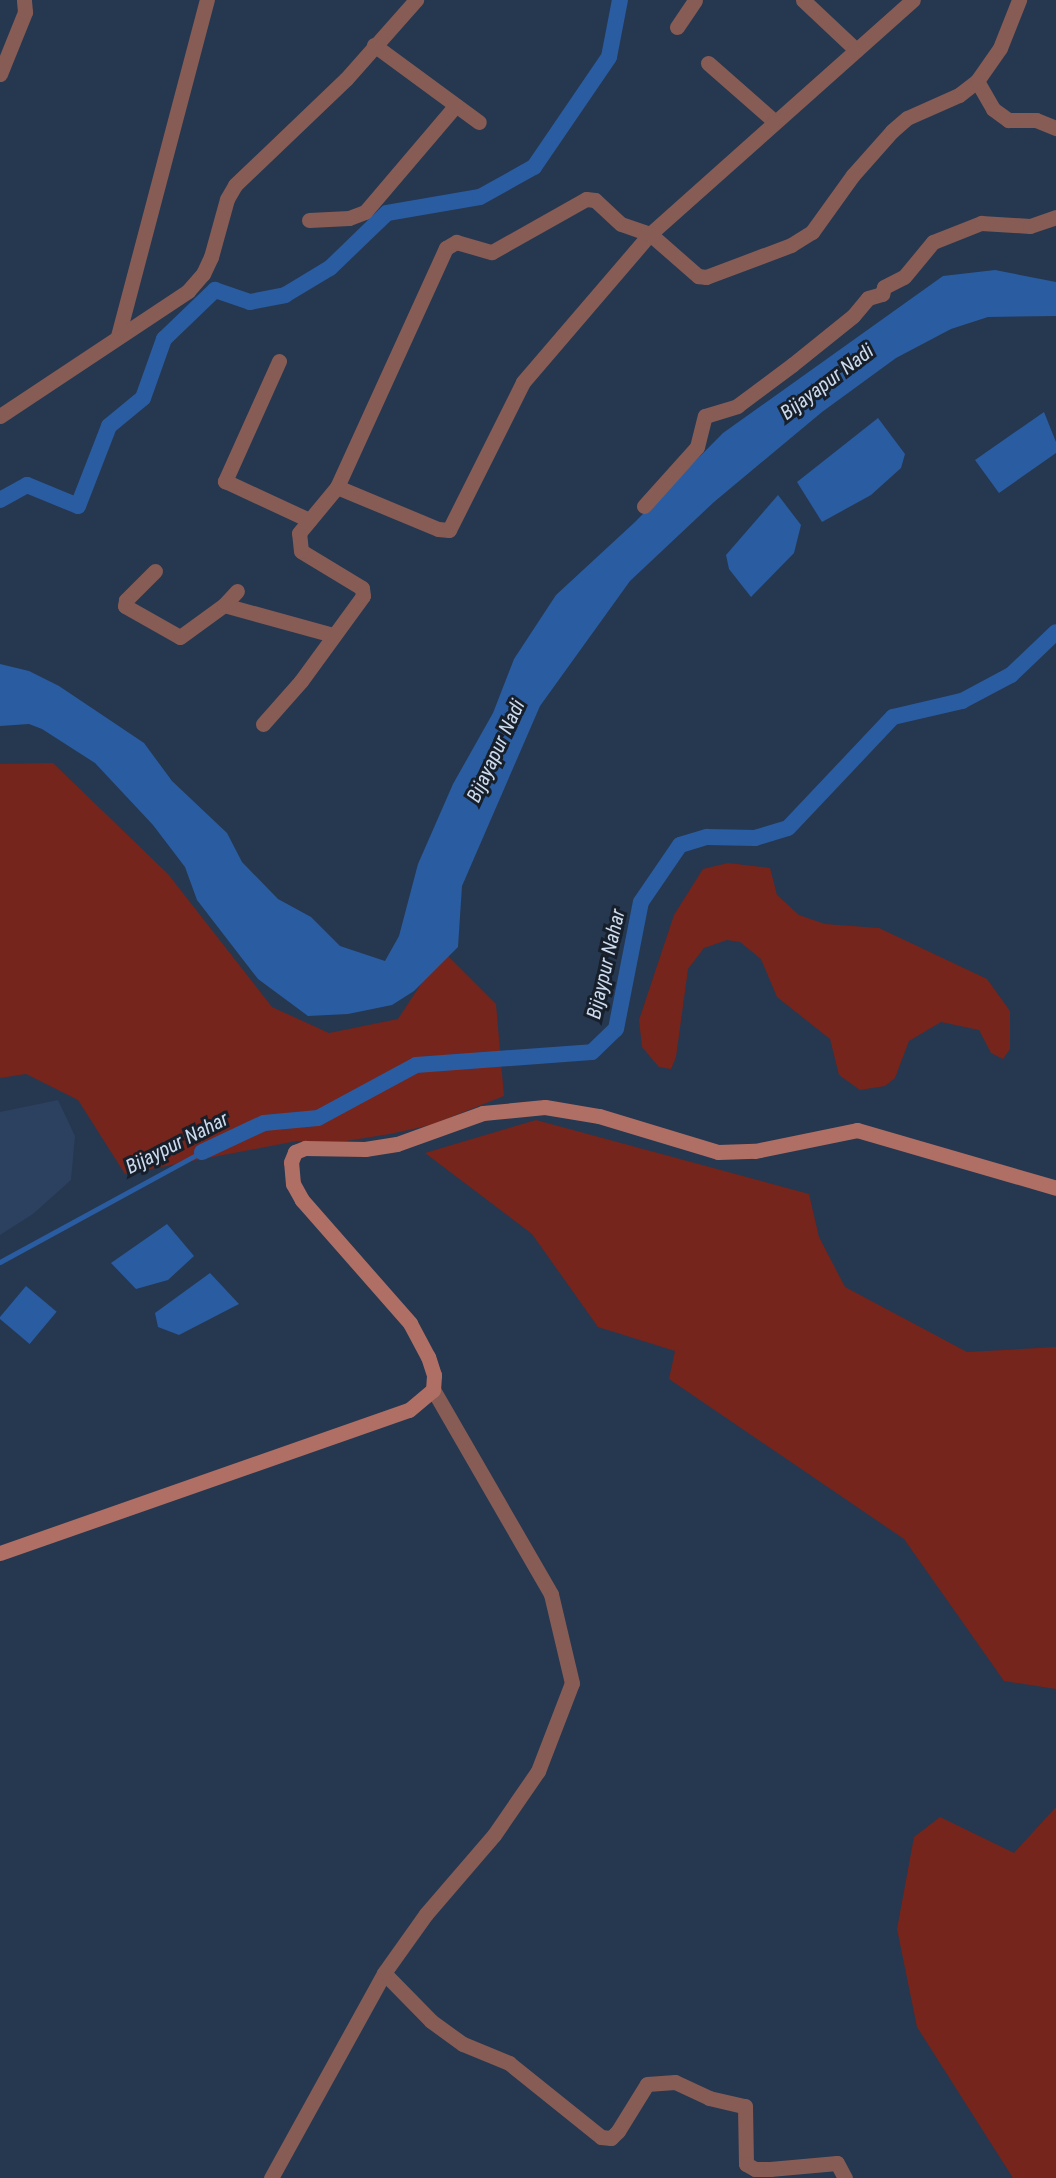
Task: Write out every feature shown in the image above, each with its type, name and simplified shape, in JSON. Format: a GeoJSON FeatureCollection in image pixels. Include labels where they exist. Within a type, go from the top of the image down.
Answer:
{"type":"FeatureCollection","features":[{"type":"Feature","properties":{"kind":"main road"},"geometry":{"type":"LineString","coordinates":[[0,1553],[409,1410],[433,1390],[434,1375],[428,1357],[410,1323],[302,1200],[291,1170],[295,1152],[320,1146],[365,1149],[397,1144],[483,1113],[545,1107],[599,1116],[718,1152],[755,1151],[856,1130],[1056,1188]]}},
{"type":"Feature","properties":{"kind":"street"},"geometry":{"type":"LineString","coordinates":[[0,74],[25,12],[24,0]]}},
{"type":"Feature","properties":{"kind":"street"},"geometry":{"type":"LineString","coordinates":[[118,336],[207,0]]}},
{"type":"Feature","properties":{"kind":"street"},"geometry":{"type":"LineString","coordinates":[[677,27],[695,0]]}},
{"type":"Feature","properties":{"kind":"street"},"geometry":{"type":"LineString","coordinates":[[803,0],[856,50]]}},
{"type":"Feature","properties":{"kind":"street"},"geometry":{"type":"LineString","coordinates":[[337,487],[438,529],[449,530],[523,382],[650,234],[774,121],[913,0]]}},
{"type":"Feature","properties":{"kind":"street"},"geometry":{"type":"LineString","coordinates":[[263,724],[301,681],[363,596],[362,588],[301,551],[300,533],[337,487],[451,244],[492,252],[586,199],[595,200],[621,224],[650,234],[698,276],[706,277],[791,245],[812,232],[853,175],[892,131],[907,118],[959,95],[977,81],[1000,48],[1018,0]]}},
{"type":"Feature","properties":{"kind":"street"},"geometry":{"type":"LineString","coordinates":[[0,416],[188,291],[203,274],[227,199],[235,185],[308,117],[374,45],[407,3]]}},
{"type":"Feature","properties":{"kind":"street"},"geometry":{"type":"LineString","coordinates":[[374,45],[478,122]]}},
{"type":"Feature","properties":{"kind":"street"},"geometry":{"type":"LineString","coordinates":[[708,63],[774,121]]}},
{"type":"Feature","properties":{"kind":"street"},"geometry":{"type":"LineString","coordinates":[[977,81],[993,109],[1008,120],[1036,120],[1056,128]]}},
{"type":"Feature","properties":{"kind":"street"},"geometry":{"type":"LineString","coordinates":[[309,220],[349,218],[365,212],[456,105]]}},
{"type":"Feature","properties":{"kind":"street"},"geometry":{"type":"LineString","coordinates":[[644,506],[697,447],[705,416],[736,406],[792,365],[853,316],[868,298],[882,294],[884,287],[904,277],[933,242],[981,223],[1030,226],[1056,217]]}},
{"type":"Feature","properties":{"kind":"street"},"geometry":{"type":"LineString","coordinates":[[279,361],[225,481],[309,520]]}},
{"type":"Feature","properties":{"kind":"street"},"geometry":{"type":"LineString","coordinates":[[155,571],[126,600],[125,606],[180,637],[224,605],[237,591]]}},
{"type":"Feature","properties":{"kind":"street"},"geometry":{"type":"LineString","coordinates":[[224,605],[333,635]]}},
{"type":"Feature","properties":{"kind":"street"},"geometry":{"type":"LineString","coordinates":[[271,2178],[384,1973],[426,1914],[494,1835],[532,1781],[555,1731],[572,1683],[551,1594],[433,1390]]}},
{"type":"Feature","properties":{"kind":"street"},"geometry":{"type":"LineString","coordinates":[[384,1973],[431,2021],[463,2043],[509,2063],[601,2137],[611,2138],[618,2131],[647,2084],[675,2082],[709,2098],[745,2106],[746,2164],[755,2169],[771,2169],[837,2163],[845,2178]]}},
{"type":"Feature","properties":{"kind":"shaded area"},"geometry":{"type":"Polygon","coordinates":[[[53,763],[168,874],[272,1007],[329,1033],[398,1019],[443,951],[496,1004],[504,1096],[431,1125],[390,1134],[346,1141],[297,1141],[125,1174],[78,1100],[26,1074],[0,1078],[0,764],[53,763]]]}},
{"type":"Feature","properties":{"kind":"shaded area"},"geometry":{"type":"Polygon","coordinates":[[[728,863],[770,868],[777,895],[799,915],[825,924],[879,928],[987,979],[1010,1011],[1010,1049],[1003,1059],[991,1053],[979,1030],[941,1022],[909,1041],[895,1078],[885,1086],[860,1090],[839,1075],[830,1039],[777,997],[761,959],[740,942],[727,940],[704,948],[688,969],[676,1057],[671,1069],[659,1067],[642,1047],[639,1020],[674,915],[703,869],[728,863]]]}},
{"type":"Feature","properties":{"kind":"shaded area"},"geometry":{"type":"Polygon","coordinates":[[[58,1100],[75,1136],[71,1180],[33,1214],[0,1235],[0,1112],[58,1100]]]}},
{"type":"Feature","properties":{"kind":"shaded area"},"geometry":{"type":"Polygon","coordinates":[[[536,1120],[809,1194],[819,1237],[845,1287],[967,1352],[1056,1347],[1056,1689],[1004,1681],[904,1539],[669,1379],[675,1351],[598,1327],[532,1234],[425,1153],[536,1120]]]}},
{"type":"Feature","properties":{"kind":"shaded area"},"geometry":{"type":"Polygon","coordinates":[[[1056,1807],[1056,2178],[1013,2178],[917,2027],[897,1929],[914,1837],[940,1817],[1014,1853],[1056,1807]]]}},
{"type":"Feature","properties":{"kind":"water","name":"Bijayapur Nadi"},"geometry":{"type":"Polygon","coordinates":[[[995,270],[1056,282],[1056,316],[988,317],[951,329],[896,358],[822,412],[714,502],[630,581],[540,706],[462,886],[458,947],[414,991],[392,1005],[348,1014],[308,1016],[258,979],[197,900],[185,867],[153,825],[95,763],[42,729],[29,724],[0,726],[0,664],[29,671],[59,686],[144,743],[172,781],[227,833],[242,862],[278,899],[311,917],[340,946],[385,961],[399,936],[418,864],[453,784],[493,713],[514,659],[556,595],[635,522],[723,433],[943,276],[995,270]]]}},
{"type":"Feature","properties":{"kind":"water"},"geometry":{"type":"Polygon","coordinates":[[[1044,412],[1056,442],[1056,453],[999,493],[975,460],[1044,412]]]}},
{"type":"Feature","properties":{"kind":"water"},"geometry":{"type":"Polygon","coordinates":[[[878,418],[905,454],[901,468],[871,495],[822,522],[797,482],[878,418]]]}},
{"type":"Feature","properties":{"kind":"water"},"geometry":{"type":"Polygon","coordinates":[[[778,495],[801,525],[794,553],[751,597],[729,569],[726,555],[778,495]]]}},
{"type":"Feature","properties":{"kind":"water"},"geometry":{"type":"Polygon","coordinates":[[[167,1224],[194,1256],[168,1280],[136,1289],[111,1263],[167,1224]]]}},
{"type":"Feature","properties":{"kind":"water"},"geometry":{"type":"Polygon","coordinates":[[[210,1273],[239,1304],[179,1335],[158,1327],[155,1313],[210,1273]]]}},
{"type":"Feature","properties":{"kind":"water"},"geometry":{"type":"Polygon","coordinates":[[[26,1286],[57,1312],[30,1344],[0,1319],[26,1286]]]}},
{"type":"Feature","properties":{"kind":"waterway"},"geometry":{"type":"LineString","coordinates":[[0,500],[27,485],[78,506],[109,426],[143,398],[164,339],[215,290],[250,302],[285,295],[330,268],[387,213],[480,197],[534,167],[609,57],[620,0]]}},
{"type":"Feature","properties":{"kind":"waterway","name":"Bijaypur Nahar"},"geometry":{"type":"LineString","coordinates":[[202,1152],[264,1123],[318,1118],[416,1065],[592,1052],[616,1029],[641,902],[680,845],[707,837],[755,838],[788,828],[893,717],[962,701],[1011,675],[1056,632]]}},
{"type":"Feature","properties":{"kind":"waterway","name":"Bijaypur Nahar"},"geometry":{"type":"LineString","coordinates":[[0,1262],[202,1152]]}}]}
